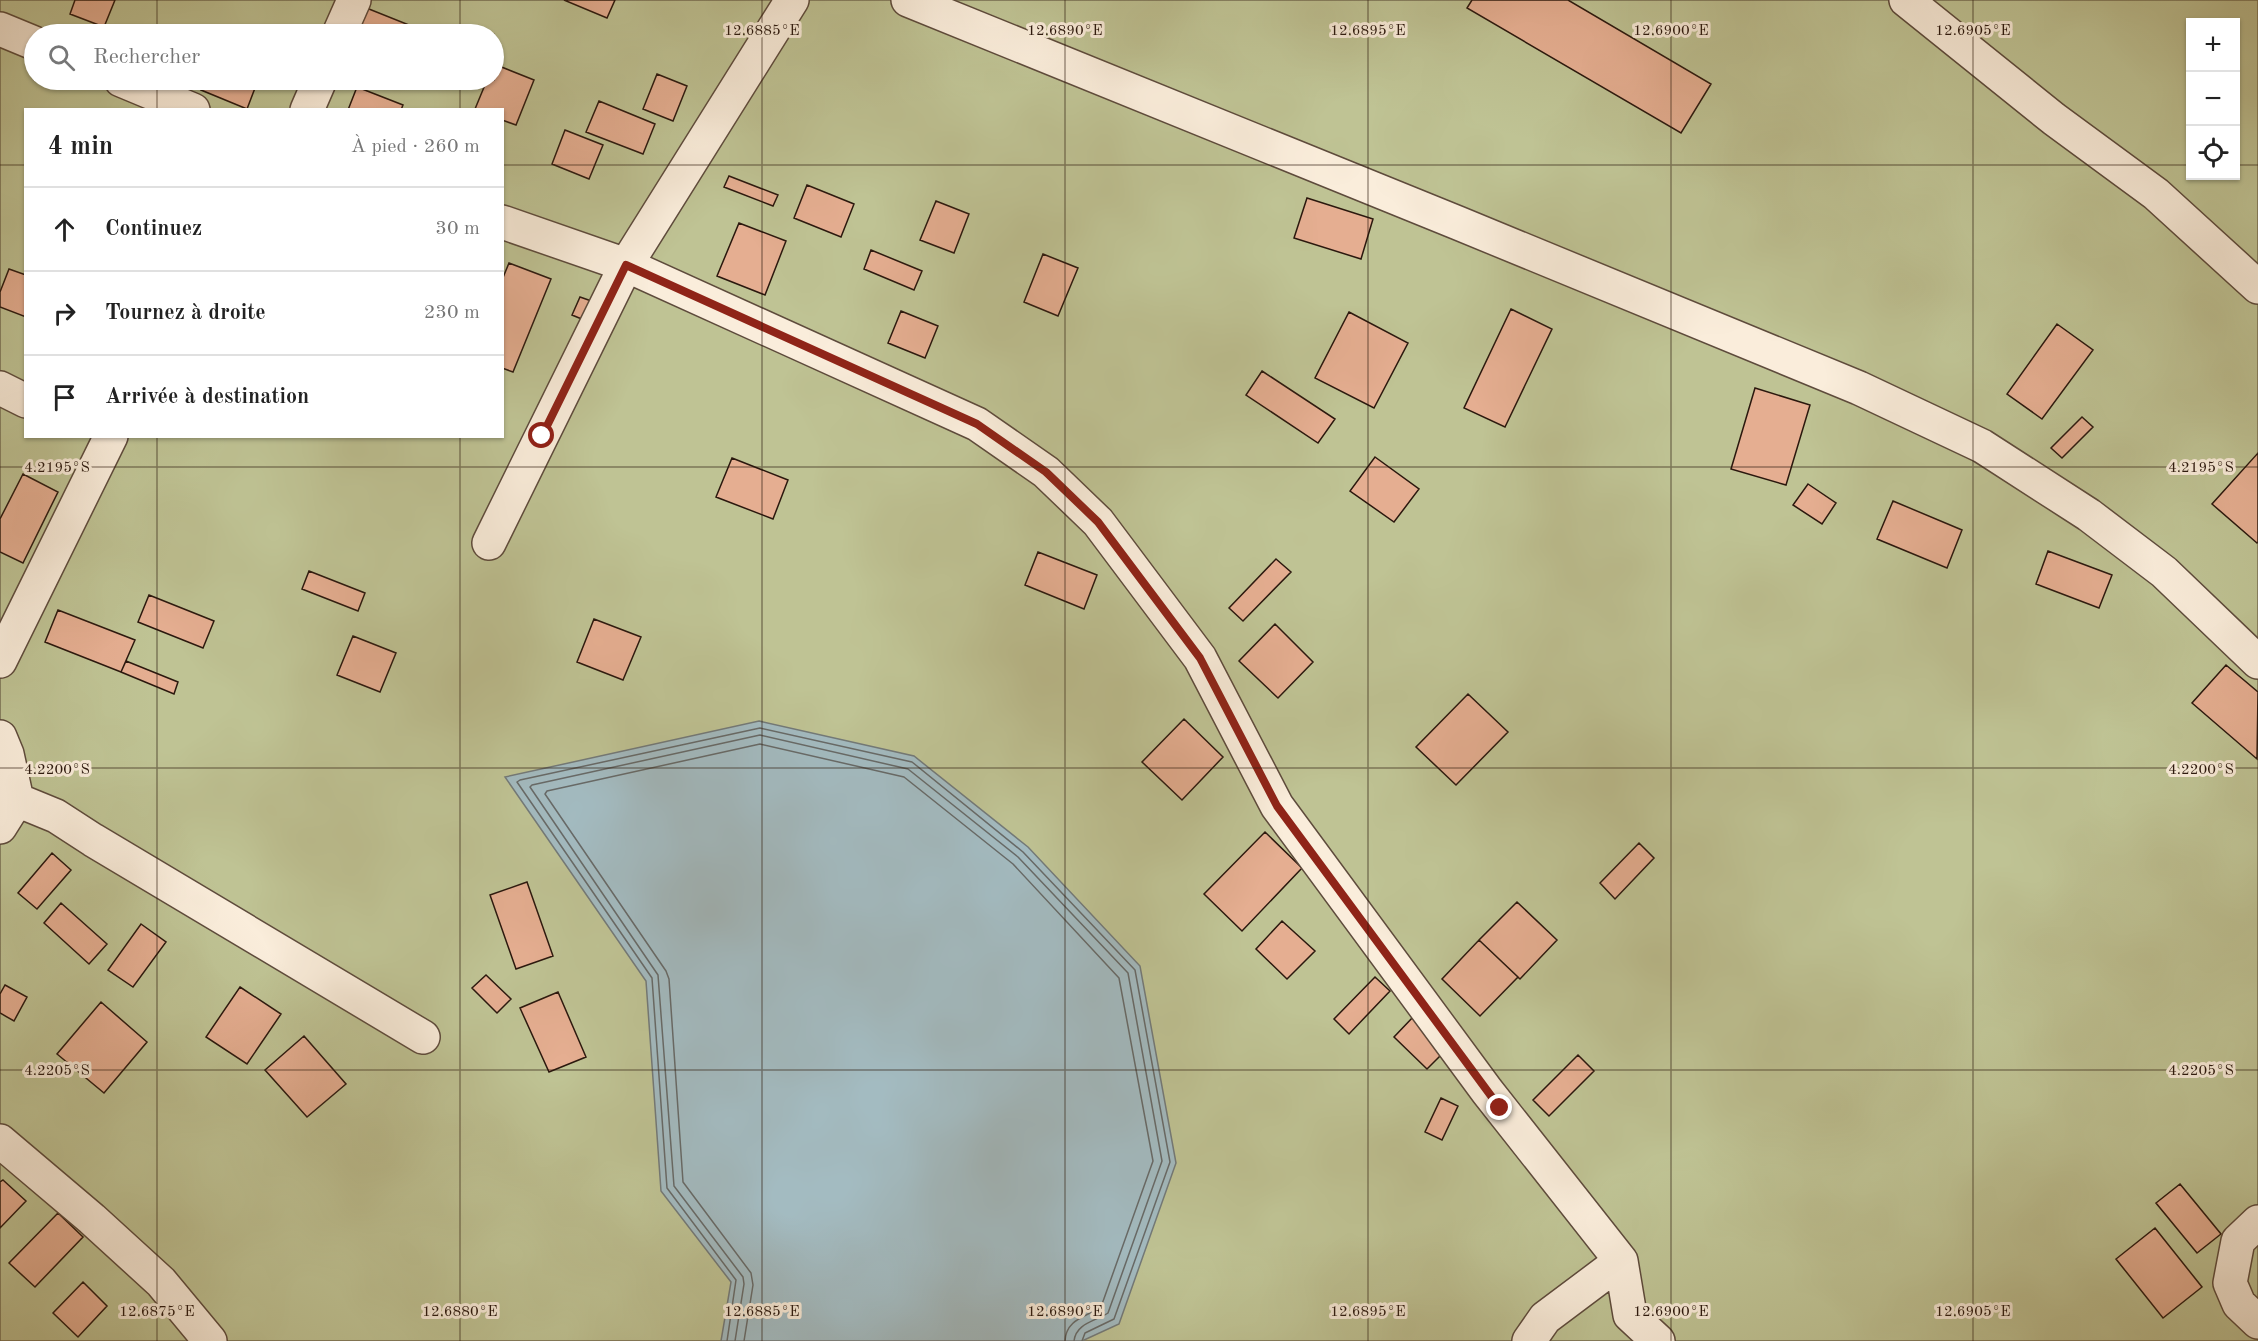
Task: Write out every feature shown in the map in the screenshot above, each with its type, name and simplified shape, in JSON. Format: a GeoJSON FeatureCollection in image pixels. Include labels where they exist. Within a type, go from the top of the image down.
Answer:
{"type":"FeatureCollection","features":[{"type":"Feature","properties":{"kind":"street"},"geometry":{"type":"LineString","coordinates":[[343,24],[354,0]]}},
{"type":"Feature","properties":{"kind":"street"},"geometry":{"type":"LineString","coordinates":[[489,543],[626,265],[792,0]]}},
{"type":"Feature","properties":{"kind":"street"},"geometry":{"type":"LineString","coordinates":[[908,0],[1859,388],[1982,446],[2089,515],[2164,572],[2258,662]]}},
{"type":"Feature","properties":{"kind":"street"},"geometry":{"type":"LineString","coordinates":[[1906,0],[2054,119],[2156,194],[2258,286]]}},
{"type":"Feature","properties":{"kind":"street"},"geometry":{"type":"LineString","coordinates":[[0,29],[24,40]]}},
{"type":"Feature","properties":{"kind":"street"},"geometry":{"type":"LineString","coordinates":[[145,90],[189,108]]}},
{"type":"Feature","properties":{"kind":"street"},"geometry":{"type":"LineString","coordinates":[[308,108],[316,90]]}},
{"type":"Feature","properties":{"kind":"street"},"geometry":{"type":"LineString","coordinates":[[504,223],[626,265],[977,424],[1046,472],[1098,522],[1200,658],[1283,814],[1487,1091],[1621,1261],[1630,1315],[1658,1341]]}},
{"type":"Feature","properties":{"kind":"street"},"geometry":{"type":"LineString","coordinates":[[0,388],[24,400]]}},
{"type":"Feature","properties":{"kind":"street"},"geometry":{"type":"LineString","coordinates":[[0,661],[104,439]]}},
{"type":"Feature","properties":{"kind":"street"},"geometry":{"type":"LineString","coordinates":[[2,747],[8,813],[56,816],[423,1037]]}},
{"type":"Feature","properties":{"kind":"street"},"geometry":{"type":"LineString","coordinates":[[0,1141],[92,1219],[161,1282],[210,1341]]}},
{"type":"Feature","properties":{"kind":"street"},"geometry":{"type":"LineString","coordinates":[[2258,1222],[2238,1241],[2230,1283],[2239,1304],[2258,1322]]}},
{"type":"Feature","properties":{"kind":"street"},"geometry":{"type":"LineString","coordinates":[[1529,1341],[1545,1318],[1621,1261]]}},
{"type":"Feature","properties":{"kind":"green space"},"geometry":{"type":"Polygon","coordinates":[[[0,0],[2258,0],[2258,1341],[0,1341],[0,0]]]}},
{"type":"Feature","properties":{"kind":"water"},"geometry":{"type":"Polygon","coordinates":[[[759,721],[914,756],[1028,847],[1140,966],[1176,1163],[1119,1324],[1082,1341],[721,1341],[731,1282],[661,1191],[646,981],[505,777],[759,721]]]}},
{"type":"Feature","properties":{"kind":"building"},"geometry":{"type":"Polygon","coordinates":[[[75,0],[115,0],[105,24],[96,24],[70,14],[75,0]]]}},
{"type":"Feature","properties":{"kind":"building"},"geometry":{"type":"Polygon","coordinates":[[[564,0],[615,0],[607,18],[564,0]]]}},
{"type":"Feature","properties":{"kind":"building"},"geometry":{"type":"Polygon","coordinates":[[[1472,0],[1568,0],[1711,84],[1681,133],[1467,8],[1472,0]]]}},
{"type":"Feature","properties":{"kind":"building"},"geometry":{"type":"Polygon","coordinates":[[[354,3],[406,24],[345,24],[354,3]]]}},
{"type":"Feature","properties":{"kind":"building"},"geometry":{"type":"Polygon","coordinates":[[[504,68],[534,80],[516,125],[504,121],[504,108],[475,108],[483,90],[504,90],[504,68]]]}},
{"type":"Feature","properties":{"kind":"building"},"geometry":{"type":"Polygon","coordinates":[[[657,74],[687,86],[673,121],[643,109],[657,74]]]}},
{"type":"Feature","properties":{"kind":"building"},"geometry":{"type":"Polygon","coordinates":[[[201,90],[254,90],[247,108],[201,90]]]}},
{"type":"Feature","properties":{"kind":"building"},"geometry":{"type":"Polygon","coordinates":[[[356,90],[365,90],[403,105],[402,108],[349,108],[356,90]]]}},
{"type":"Feature","properties":{"kind":"building"},"geometry":{"type":"Polygon","coordinates":[[[599,101],[655,124],[643,154],[586,132],[599,101]]]}},
{"type":"Feature","properties":{"kind":"building"},"geometry":{"type":"Polygon","coordinates":[[[565,130],[603,145],[589,179],[552,164],[565,130]]]}},
{"type":"Feature","properties":{"kind":"building"},"geometry":{"type":"Polygon","coordinates":[[[729,176],[778,195],[773,206],[724,187],[729,176]]]}},
{"type":"Feature","properties":{"kind":"building"},"geometry":{"type":"Polygon","coordinates":[[[807,185],[854,204],[841,237],[794,218],[807,185]]]}},
{"type":"Feature","properties":{"kind":"building"},"geometry":{"type":"Polygon","coordinates":[[[1307,198],[1373,219],[1361,259],[1294,238],[1307,198]]]}},
{"type":"Feature","properties":{"kind":"building"},"geometry":{"type":"Polygon","coordinates":[[[936,201],[969,214],[954,253],[920,240],[936,201]]]}},
{"type":"Feature","properties":{"kind":"building"},"geometry":{"type":"Polygon","coordinates":[[[739,223],[786,241],[765,295],[717,276],[739,223]]]}},
{"type":"Feature","properties":{"kind":"building"},"geometry":{"type":"Polygon","coordinates":[[[871,250],[922,271],[914,290],[864,269],[871,250]]]}},
{"type":"Feature","properties":{"kind":"building"},"geometry":{"type":"Polygon","coordinates":[[[1043,254],[1078,268],[1058,316],[1024,302],[1043,254]]]}},
{"type":"Feature","properties":{"kind":"building"},"geometry":{"type":"Polygon","coordinates":[[[509,263],[551,279],[513,372],[504,369],[504,275],[509,263]]]}},
{"type":"Feature","properties":{"kind":"building"},"geometry":{"type":"Polygon","coordinates":[[[9,269],[24,274],[24,316],[0,307],[0,292],[9,269]]]}},
{"type":"Feature","properties":{"kind":"building"},"geometry":{"type":"Polygon","coordinates":[[[580,297],[597,303],[589,322],[572,315],[580,297]]]}},
{"type":"Feature","properties":{"kind":"building"},"geometry":{"type":"Polygon","coordinates":[[[1511,309],[1552,329],[1505,427],[1464,408],[1511,309]]]}},
{"type":"Feature","properties":{"kind":"building"},"geometry":{"type":"Polygon","coordinates":[[[901,311],[938,326],[925,358],[888,343],[901,311]]]}},
{"type":"Feature","properties":{"kind":"building"},"geometry":{"type":"Polygon","coordinates":[[[1349,312],[1408,343],[1374,408],[1315,378],[1349,312]]]}},
{"type":"Feature","properties":{"kind":"building"},"geometry":{"type":"Polygon","coordinates":[[[2057,324],[2093,350],[2042,419],[2007,394],[2057,324]]]}},
{"type":"Feature","properties":{"kind":"building"},"geometry":{"type":"Polygon","coordinates":[[[1262,371],[1335,419],[1318,443],[1246,395],[1262,371]]]}},
{"type":"Feature","properties":{"kind":"building"},"geometry":{"type":"Polygon","coordinates":[[[1755,388],[1810,405],[1786,485],[1731,469],[1755,388]]]}},
{"type":"Feature","properties":{"kind":"building"},"geometry":{"type":"Polygon","coordinates":[[[2082,417],[2093,427],[2062,458],[2051,448],[2082,417]]]}},
{"type":"Feature","properties":{"kind":"building"},"geometry":{"type":"Polygon","coordinates":[[[2258,453],[2258,542],[2257,543],[2212,504],[2258,453]]]}},
{"type":"Feature","properties":{"kind":"building"},"geometry":{"type":"Polygon","coordinates":[[[1375,457],[1419,489],[1394,522],[1350,491],[1375,457]]]}},
{"type":"Feature","properties":{"kind":"building"},"geometry":{"type":"Polygon","coordinates":[[[732,458],[788,480],[773,519],[716,497],[732,458]]]}},
{"type":"Feature","properties":{"kind":"building"},"geometry":{"type":"Polygon","coordinates":[[[23,474],[58,492],[23,563],[0,552],[0,519],[23,474]]]}},
{"type":"Feature","properties":{"kind":"building"},"geometry":{"type":"Polygon","coordinates":[[[1808,484],[1836,503],[1822,524],[1793,505],[1808,484]]]}},
{"type":"Feature","properties":{"kind":"building"},"geometry":{"type":"Polygon","coordinates":[[[1893,501],[1962,530],[1947,568],[1877,539],[1893,501]]]}},
{"type":"Feature","properties":{"kind":"building"},"geometry":{"type":"Polygon","coordinates":[[[2048,551],[2112,575],[2099,608],[2036,584],[2048,551]]]}},
{"type":"Feature","properties":{"kind":"building"},"geometry":{"type":"Polygon","coordinates":[[[1038,552],[1097,575],[1084,609],[1025,585],[1038,552]]]}},
{"type":"Feature","properties":{"kind":"building"},"geometry":{"type":"Polygon","coordinates":[[[1276,559],[1291,572],[1243,621],[1229,608],[1276,559]]]}},
{"type":"Feature","properties":{"kind":"building"},"geometry":{"type":"Polygon","coordinates":[[[309,571],[365,593],[358,611],[302,589],[309,571]]]}},
{"type":"Feature","properties":{"kind":"building"},"geometry":{"type":"Polygon","coordinates":[[[149,595],[214,621],[203,648],[138,622],[149,595]]]}},
{"type":"Feature","properties":{"kind":"building"},"geometry":{"type":"Polygon","coordinates":[[[58,610],[135,640],[121,672],[45,642],[58,610]]]}},
{"type":"Feature","properties":{"kind":"building"},"geometry":{"type":"Polygon","coordinates":[[[594,619],[641,637],[623,680],[577,662],[594,619]]]}},
{"type":"Feature","properties":{"kind":"building"},"geometry":{"type":"Polygon","coordinates":[[[1275,624],[1313,662],[1278,698],[1239,661],[1275,624]]]}},
{"type":"Feature","properties":{"kind":"building"},"geometry":{"type":"Polygon","coordinates":[[[353,636],[396,653],[380,692],[337,675],[353,636]]]}},
{"type":"Feature","properties":{"kind":"building"},"geometry":{"type":"Polygon","coordinates":[[[126,661],[178,682],[174,694],[121,672],[126,661]]]}},
{"type":"Feature","properties":{"kind":"building"},"geometry":{"type":"Polygon","coordinates":[[[2226,665],[2258,692],[2257,759],[2192,703],[2226,665]]]}},
{"type":"Feature","properties":{"kind":"building"},"geometry":{"type":"Polygon","coordinates":[[[1468,694],[1508,732],[1456,785],[1416,747],[1468,694]]]}},
{"type":"Feature","properties":{"kind":"building"},"geometry":{"type":"Polygon","coordinates":[[[1184,719],[1223,757],[1182,800],[1142,762],[1184,719]]]}},
{"type":"Feature","properties":{"kind":"building"},"geometry":{"type":"Polygon","coordinates":[[[1265,832],[1302,868],[1242,931],[1204,894],[1265,832]]]}},
{"type":"Feature","properties":{"kind":"building"},"geometry":{"type":"Polygon","coordinates":[[[1639,843],[1654,858],[1615,899],[1600,883],[1639,843]]]}},
{"type":"Feature","properties":{"kind":"building"},"geometry":{"type":"Polygon","coordinates":[[[52,853],[71,870],[37,909],[18,893],[52,853]]]}},
{"type":"Feature","properties":{"kind":"building"},"geometry":{"type":"Polygon","coordinates":[[[527,882],[553,956],[516,969],[490,895],[527,882]]]}},
{"type":"Feature","properties":{"kind":"building"},"geometry":{"type":"Polygon","coordinates":[[[1517,902],[1557,940],[1520,979],[1479,940],[1517,902]]]}},
{"type":"Feature","properties":{"kind":"building"},"geometry":{"type":"Polygon","coordinates":[[[61,903],[107,944],[89,964],[44,923],[61,903]]]}},
{"type":"Feature","properties":{"kind":"building"},"geometry":{"type":"Polygon","coordinates":[[[1282,921],[1315,951],[1287,979],[1256,949],[1282,921]]]}},
{"type":"Feature","properties":{"kind":"building"},"geometry":{"type":"Polygon","coordinates":[[[141,924],[166,942],[133,987],[108,970],[141,924]]]}},
{"type":"Feature","properties":{"kind":"building"},"geometry":{"type":"Polygon","coordinates":[[[1479,940],[1518,977],[1480,1016],[1442,979],[1479,940]]]}},
{"type":"Feature","properties":{"kind":"building"},"geometry":{"type":"Polygon","coordinates":[[[486,975],[511,999],[497,1013],[472,988],[486,975]]]}},
{"type":"Feature","properties":{"kind":"building"},"geometry":{"type":"Polygon","coordinates":[[[1375,977],[1390,991],[1349,1034],[1334,1019],[1375,977]]]}},
{"type":"Feature","properties":{"kind":"building"},"geometry":{"type":"Polygon","coordinates":[[[5,985],[27,997],[14,1021],[0,1013],[0,994],[5,985]]]}},
{"type":"Feature","properties":{"kind":"building"},"geometry":{"type":"Polygon","coordinates":[[[240,987],[281,1014],[247,1064],[206,1037],[240,987]]]}},
{"type":"Feature","properties":{"kind":"building"},"geometry":{"type":"Polygon","coordinates":[[[558,992],[586,1057],[549,1072],[520,1008],[558,992]]]}},
{"type":"Feature","properties":{"kind":"building"},"geometry":{"type":"Polygon","coordinates":[[[101,1002],[147,1042],[104,1093],[57,1054],[101,1002]]]}},
{"type":"Feature","properties":{"kind":"building"},"geometry":{"type":"Polygon","coordinates":[[[1414,1016],[1448,1048],[1427,1069],[1394,1037],[1414,1016]]]}},
{"type":"Feature","properties":{"kind":"building"},"geometry":{"type":"Polygon","coordinates":[[[304,1036],[346,1084],[307,1117],[265,1070],[304,1036]]]}},
{"type":"Feature","properties":{"kind":"building"},"geometry":{"type":"Polygon","coordinates":[[[1578,1055],[1594,1071],[1549,1116],[1533,1100],[1578,1055]]]}},
{"type":"Feature","properties":{"kind":"building"},"geometry":{"type":"Polygon","coordinates":[[[1441,1098],[1458,1106],[1442,1140],[1425,1132],[1441,1098]]]}},
{"type":"Feature","properties":{"kind":"building"},"geometry":{"type":"Polygon","coordinates":[[[3,1180],[26,1201],[0,1228],[0,1182],[3,1180]]]}},
{"type":"Feature","properties":{"kind":"building"},"geometry":{"type":"Polygon","coordinates":[[[2180,1184],[2221,1234],[2197,1253],[2156,1203],[2180,1184]]]}},
{"type":"Feature","properties":{"kind":"building"},"geometry":{"type":"Polygon","coordinates":[[[58,1213],[83,1237],[35,1287],[9,1263],[58,1213]]]}},
{"type":"Feature","properties":{"kind":"building"},"geometry":{"type":"Polygon","coordinates":[[[2155,1228],[2202,1287],[2163,1318],[2116,1259],[2155,1228]]]}},
{"type":"Feature","properties":{"kind":"building"},"geometry":{"type":"Polygon","coordinates":[[[83,1282],[107,1306],[78,1337],[53,1313],[83,1282]]]}},
{"type":"Feature","properties":{"kind":"route"},"geometry":{"type":"LineString","coordinates":[[542,436],[626,265],[977,424],[1046,472],[1098,522],[1200,658],[1277,806],[1500,1108]]}}]}
